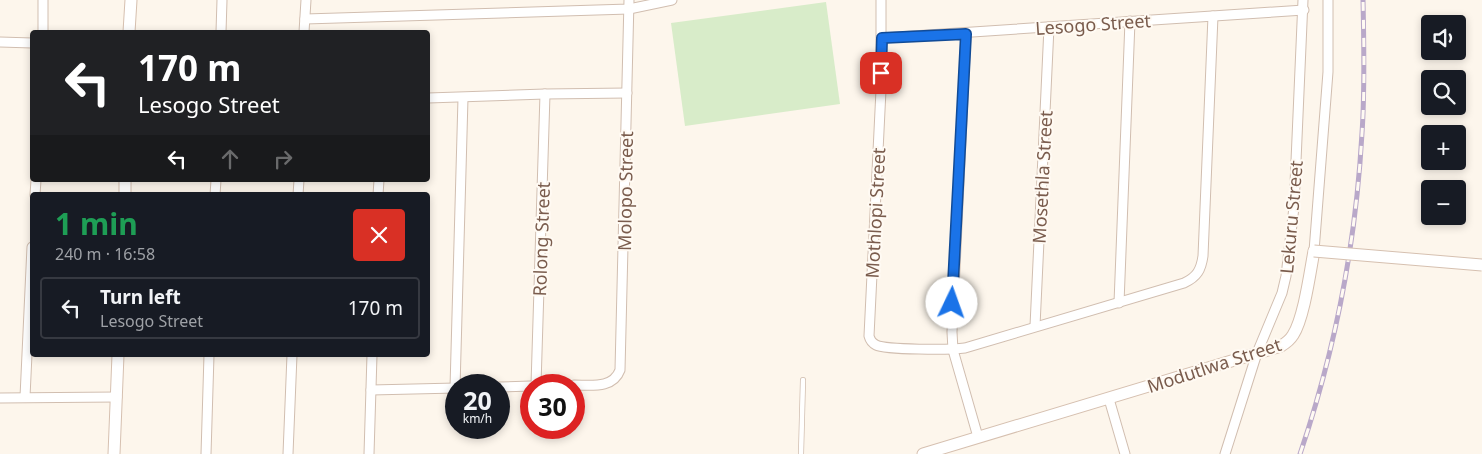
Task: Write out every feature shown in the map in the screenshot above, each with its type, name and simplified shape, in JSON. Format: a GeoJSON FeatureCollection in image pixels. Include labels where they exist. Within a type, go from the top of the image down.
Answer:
{"type":"FeatureCollection","features":[{"type":"Feature","properties":{"kind":"street"},"geometry":{"type":"LineString","coordinates":[[42,30],[44,0]]}},
{"type":"Feature","properties":{"kind":"street"},"geometry":{"type":"LineString","coordinates":[[129,30],[131,0]]}},
{"type":"Feature","properties":{"kind":"street"},"geometry":{"type":"LineString","coordinates":[[221,30],[222,0]]}},
{"type":"Feature","properties":{"kind":"street"},"geometry":{"type":"LineString","coordinates":[[304,30],[306,0]]}},
{"type":"Feature","properties":{"kind":"street"},"geometry":{"type":"LineString","coordinates":[[305,19],[629,4],[672,0]]}},
{"type":"Feature","properties":{"kind":"street","name":"Mothlopi Street"},"geometry":{"type":"LineString","coordinates":[[882,0],[869,336],[877,346],[953,350],[988,342],[1035,326],[1119,303],[1184,283],[1195,277],[1202,263],[1204,248],[1212,16]]}},
{"type":"Feature","properties":{"kind":"street","name":"Lekuru Street"},"geometry":{"type":"LineString","coordinates":[[1226,454],[1257,353],[1282,292],[1289,258],[1294,198],[1304,0]]}},
{"type":"Feature","properties":{"kind":"street","name":"Modutlwa Street"},"geometry":{"type":"LineString","coordinates":[[923,454],[1281,346],[1293,335],[1298,325],[1314,250],[1328,72],[1328,0]]}},
{"type":"Feature","properties":{"kind":"street","name":"Molopo Street"},"geometry":{"type":"LineString","coordinates":[[585,385],[605,384],[614,380],[619,374],[621,365],[629,4]]}},
{"type":"Feature","properties":{"kind":"street","name":"Lesogo Street"},"geometry":{"type":"LineString","coordinates":[[882,38],[966,34],[1304,10]]}},
{"type":"Feature","properties":{"kind":"street"},"geometry":{"type":"LineString","coordinates":[[1119,303],[1130,21]]}},
{"type":"Feature","properties":{"kind":"street","name":"Mosethla Street"},"geometry":{"type":"LineString","coordinates":[[1035,326],[1048,28]]}},
{"type":"Feature","properties":{"kind":"street"},"geometry":{"type":"LineString","coordinates":[[966,34],[952,303],[953,350],[978,437]]}},
{"type":"Feature","properties":{"kind":"street"},"geometry":{"type":"LineString","coordinates":[[0,42],[30,43]]}},
{"type":"Feature","properties":{"kind":"street"},"geometry":{"type":"LineString","coordinates":[[430,98],[627,93]]}},
{"type":"Feature","properties":{"kind":"street","name":"Rolong Street"},"geometry":{"type":"LineString","coordinates":[[536,374],[545,94]]}},
{"type":"Feature","properties":{"kind":"street"},"geometry":{"type":"LineString","coordinates":[[456,374],[463,98]]}},
{"type":"Feature","properties":{"kind":"street"},"geometry":{"type":"LineString","coordinates":[[1314,250],[1482,265]]}},
{"type":"Feature","properties":{"kind":"street"},"geometry":{"type":"LineString","coordinates":[[25,397],[30,290]]}},
{"type":"Feature","properties":{"kind":"street"},"geometry":{"type":"LineString","coordinates":[[114,454],[118,357]]}},
{"type":"Feature","properties":{"kind":"street"},"geometry":{"type":"LineString","coordinates":[[206,454],[209,357]]}},
{"type":"Feature","properties":{"kind":"street"},"geometry":{"type":"LineString","coordinates":[[288,454],[292,357]]}},
{"type":"Feature","properties":{"kind":"street"},"geometry":{"type":"LineString","coordinates":[[369,454],[372,357]]}},
{"type":"Feature","properties":{"kind":"street"},"geometry":{"type":"LineString","coordinates":[[371,390],[445,388]]}},
{"type":"Feature","properties":{"kind":"street"},"geometry":{"type":"LineString","coordinates":[[0,398],[117,397]]}},
{"type":"Feature","properties":{"kind":"street"},"geometry":{"type":"LineString","coordinates":[[1109,399],[1125,454]]}},
{"type":"Feature","properties":{"kind":"lane"},"geometry":{"type":"LineString","coordinates":[[801,454],[803,380]]}},
{"type":"Feature","properties":{"kind":"green space"},"geometry":{"type":"Polygon","coordinates":[[[826,2],[840,104],[685,126],[671,23],[826,2]]]}},
{"type":"Feature","properties":{"kind":"railway"},"geometry":{"type":"LineString","coordinates":[[1300,454],[1324,376],[1342,296],[1355,215],[1363,116],[1363,0]]}},
{"type":"Feature","properties":{"kind":"route"},"geometry":{"type":"LineString","coordinates":[[881,73],[882,38],[966,34],[952,303]]}}]}
